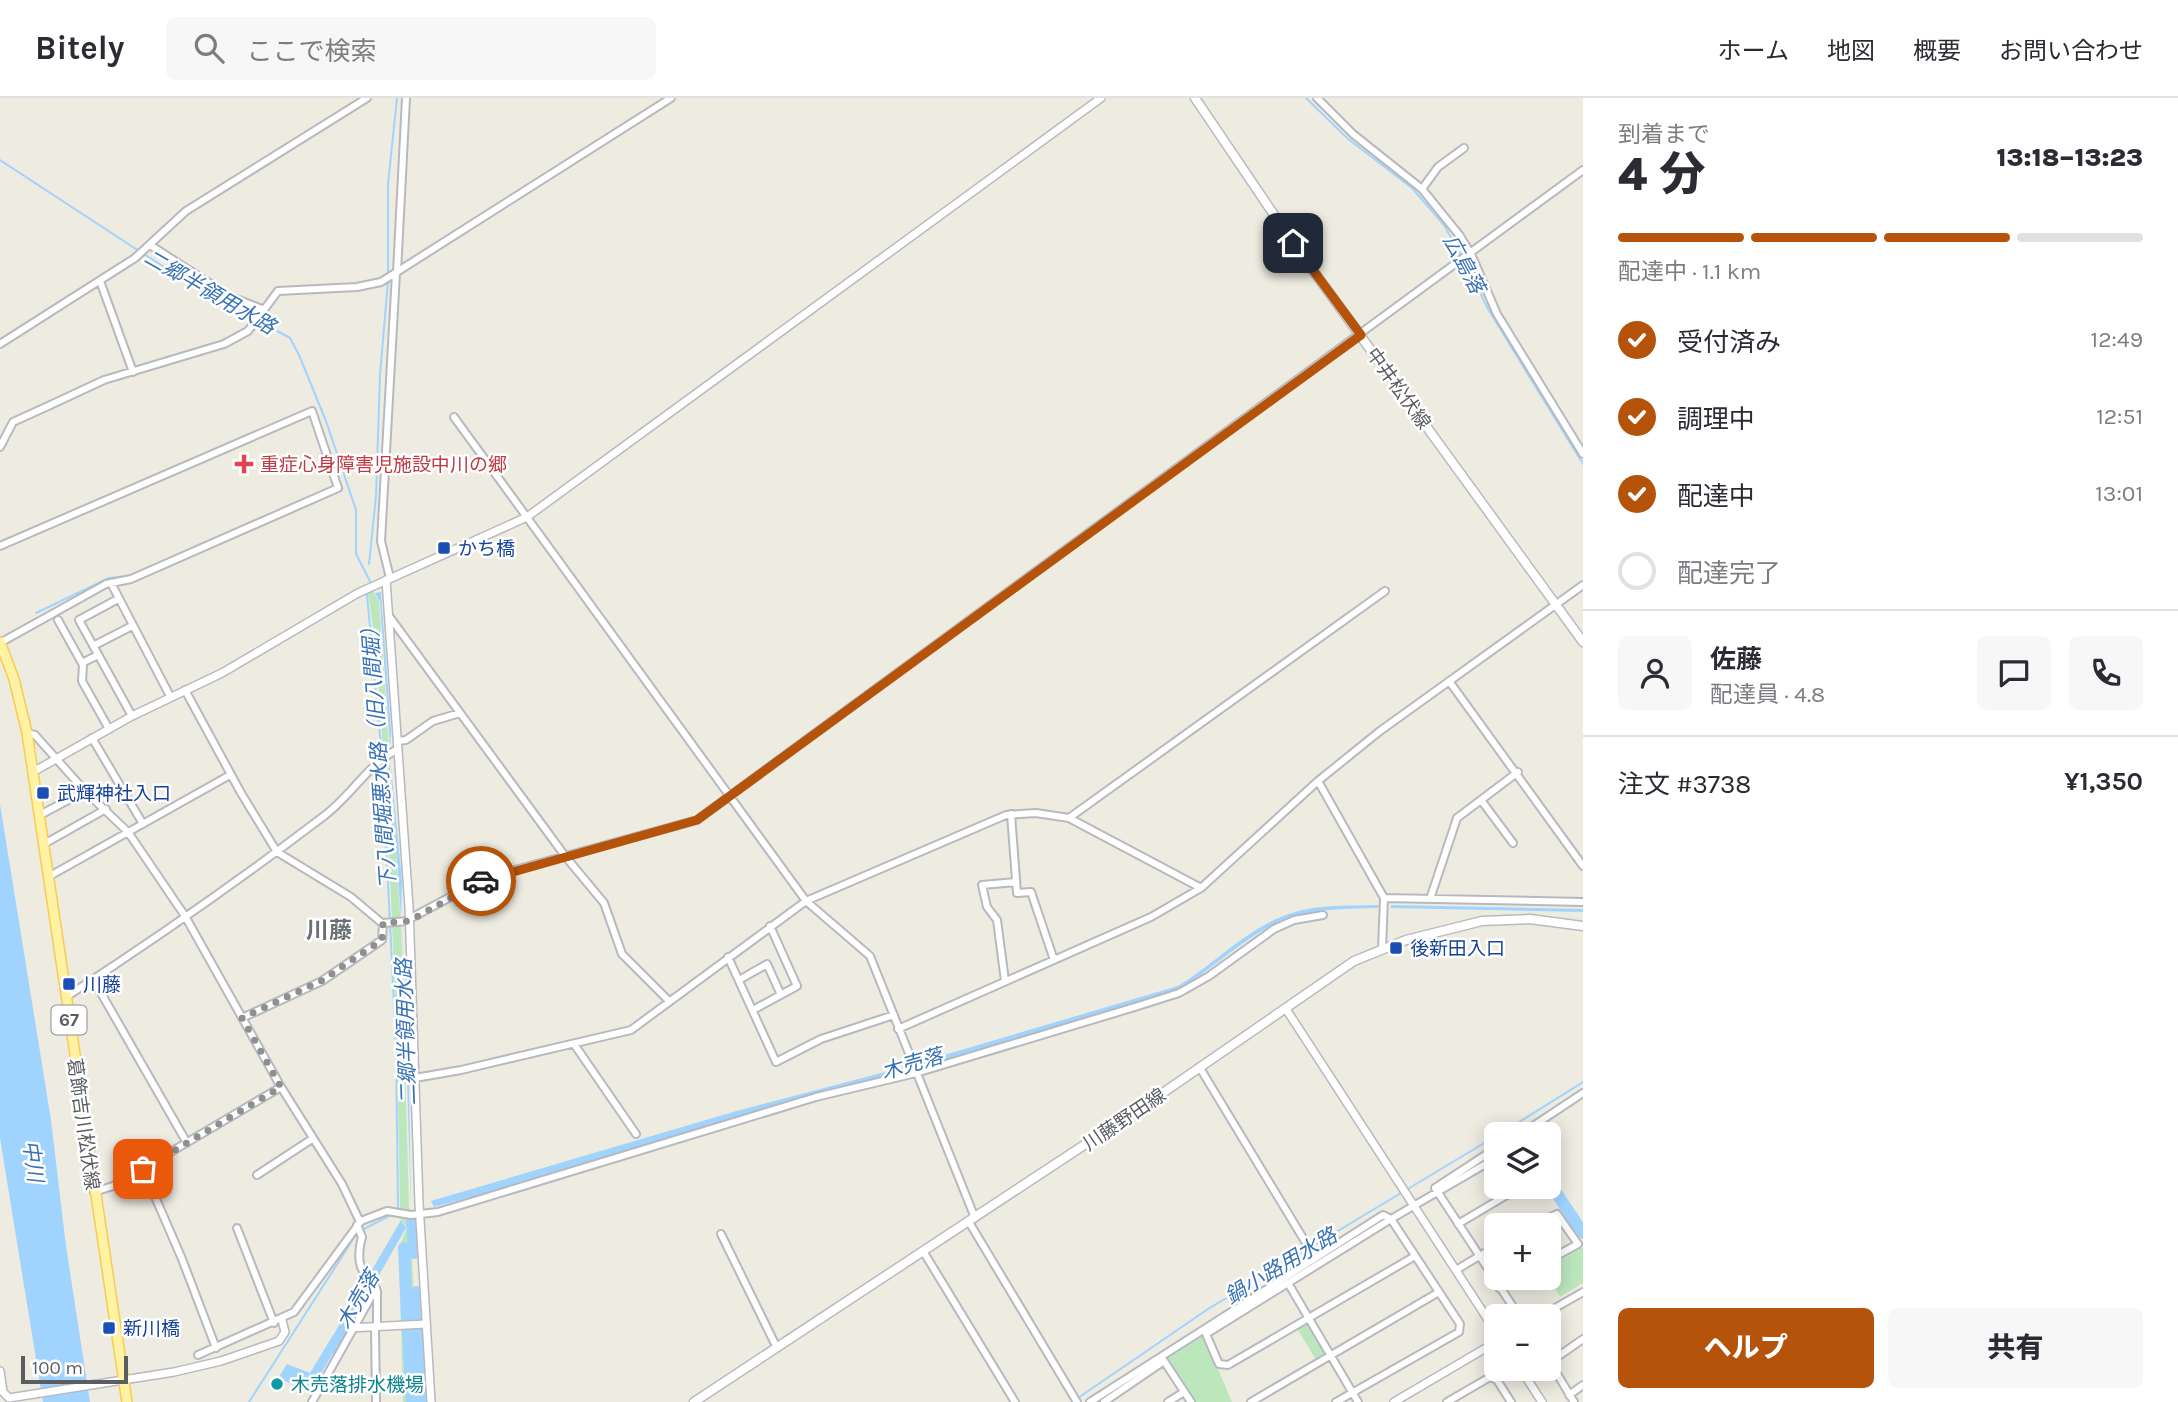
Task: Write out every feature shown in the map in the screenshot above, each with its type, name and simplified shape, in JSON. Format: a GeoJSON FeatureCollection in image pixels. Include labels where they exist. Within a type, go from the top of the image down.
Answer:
{"type":"FeatureCollection","features":[{"type":"Feature","properties":{"kind":"main road","name":"中井松伏線"},"geometry":{"type":"LineString","coordinates":[[1195,98],[1261,197],[1583,642]]}},
{"type":"Feature","properties":{"kind":"main road","name":"葛飾吉川松伏線"},"geometry":{"type":"LineString","coordinates":[[0,642],[15,680],[27,733],[127,1402]]}},
{"type":"Feature","properties":{"kind":"main road","name":"川藤野田線"},"geometry":{"type":"LineString","coordinates":[[694,1402],[1200,1068],[1348,965],[1381,949],[1482,921],[1530,919],[1583,926]]}},
{"type":"Feature","properties":{"kind":"street"},"geometry":{"type":"LineString","coordinates":[[0,344],[135,258],[186,211],[367,98]]}},
{"type":"Feature","properties":{"kind":"street"},"geometry":{"type":"LineString","coordinates":[[406,98],[381,541],[389,616],[393,750],[415,1078],[415,1215],[426,1324],[430,1402]]}},
{"type":"Feature","properties":{"kind":"street"},"geometry":{"type":"LineString","coordinates":[[0,447],[13,422],[104,380],[215,348],[248,331],[261,311],[283,289],[357,287],[382,282],[671,98]]}},
{"type":"Feature","properties":{"kind":"street"},"geometry":{"type":"LineString","coordinates":[[33,772],[170,696],[222,673],[363,591],[527,517],[1101,98]]}},
{"type":"Feature","properties":{"kind":"street"},"geometry":{"type":"LineString","coordinates":[[1318,99],[1353,134],[1422,189],[1466,257],[1497,314],[1583,454]]}},
{"type":"Feature","properties":{"kind":"street"},"geometry":{"type":"LineString","coordinates":[[1422,189],[1438,167],[1464,148]]}},
{"type":"Feature","properties":{"kind":"street"},"geometry":{"type":"LineString","coordinates":[[185,690],[230,775],[277,852],[351,897],[383,924],[404,921],[486,878],[690,824],[1583,170]]}},
{"type":"Feature","properties":{"kind":"street"},"geometry":{"type":"LineString","coordinates":[[150,245],[231,297],[261,311]]}},
{"type":"Feature","properties":{"kind":"street"},"geometry":{"type":"LineString","coordinates":[[100,281],[133,372]]}},
{"type":"Feature","properties":{"kind":"street"},"geometry":{"type":"LineString","coordinates":[[0,546],[312,411],[338,488],[131,579],[111,583],[0,642]]}},
{"type":"Feature","properties":{"kind":"street"},"geometry":{"type":"LineString","coordinates":[[454,417],[660,704],[730,794],[806,901],[870,956],[972,1220],[1076,1400]]}},
{"type":"Feature","properties":{"kind":"street"},"geometry":{"type":"LineString","coordinates":[[111,583],[170,696]]}},
{"type":"Feature","properties":{"kind":"street"},"geometry":{"type":"LineString","coordinates":[[898,1030],[1151,917],[1201,888],[1318,781],[1583,585]]}},
{"type":"Feature","properties":{"kind":"street"},"geometry":{"type":"LineString","coordinates":[[1069,818],[1385,591]]}},
{"type":"Feature","properties":{"kind":"street"},"geometry":{"type":"LineString","coordinates":[[118,599],[79,620],[132,716]]}},
{"type":"Feature","properties":{"kind":"street"},"geometry":{"type":"LineString","coordinates":[[389,616],[565,856],[604,903],[622,954],[669,1001]]}},
{"type":"Feature","properties":{"kind":"street"},"geometry":{"type":"LineString","coordinates":[[58,620],[82,663],[82,681],[108,729]]}},
{"type":"Feature","properties":{"kind":"street"},"geometry":{"type":"LineString","coordinates":[[93,646],[132,626]]}},
{"type":"Feature","properties":{"kind":"street"},"geometry":{"type":"LineString","coordinates":[[82,663],[98,655]]}},
{"type":"Feature","properties":{"kind":"street"},"geometry":{"type":"LineString","coordinates":[[1450,681],[1583,866]]}},
{"type":"Feature","properties":{"kind":"street"},"geometry":{"type":"LineString","coordinates":[[65,997],[277,852],[342,803],[375,764],[406,740],[433,721],[460,713]]}},
{"type":"Feature","properties":{"kind":"street"},"geometry":{"type":"LineString","coordinates":[[27,733],[35,735],[54,759],[128,832],[185,916],[281,1087],[342,1184],[359,1224],[362,1237],[357,1252],[364,1278],[376,1288]]}},
{"type":"Feature","properties":{"kind":"street"},"geometry":{"type":"LineString","coordinates":[[92,738],[143,824]]}},
{"type":"Feature","properties":{"kind":"street"},"geometry":{"type":"LineString","coordinates":[[1430,899],[1457,818],[1518,772]]}},
{"type":"Feature","properties":{"kind":"street"},"geometry":{"type":"LineString","coordinates":[[48,877],[230,775]]}},
{"type":"Feature","properties":{"kind":"street"},"geometry":{"type":"LineString","coordinates":[[1318,781],[1384,898],[1381,949]]}},
{"type":"Feature","properties":{"kind":"street"},"geometry":{"type":"LineString","coordinates":[[40,815],[85,791]]}},
{"type":"Feature","properties":{"kind":"street"},"geometry":{"type":"LineString","coordinates":[[1481,800],[1513,843]]}},
{"type":"Feature","properties":{"kind":"street"},"geometry":{"type":"LineString","coordinates":[[44,844],[106,809]]}},
{"type":"Feature","properties":{"kind":"street"},"geometry":{"type":"LineString","coordinates":[[415,1078],[631,1030],[806,901],[1011,814],[1036,813],[1069,818],[1201,888]]}},
{"type":"Feature","properties":{"kind":"street"},"geometry":{"type":"LineString","coordinates":[[1011,814],[1017,893],[1031,892],[1054,960]]}},
{"type":"Feature","properties":{"kind":"street"},"geometry":{"type":"LineString","coordinates":[[1005,981],[998,920],[987,907],[982,885],[1016,882]]}},
{"type":"Feature","properties":{"kind":"street"},"geometry":{"type":"LineString","coordinates":[[1384,898],[1583,902]]}},
{"type":"Feature","properties":{"kind":"street"},"geometry":{"type":"LineString","coordinates":[[198,1355],[278,1321],[306,1300],[359,1224],[391,1211],[415,1215],[438,1212],[816,1097],[916,1073],[1179,993],[1209,976],[1274,929],[1294,920],[1323,915]]}},
{"type":"Feature","properties":{"kind":"street"},"geometry":{"type":"LineString","coordinates":[[242,1018],[333,973],[382,940],[383,924]]}},
{"type":"Feature","properties":{"kind":"street"},"geometry":{"type":"LineString","coordinates":[[753,1010],[796,986],[770,926]]}},
{"type":"Feature","properties":{"kind":"street"},"geometry":{"type":"LineString","coordinates":[[728,957],[776,1062],[821,1039],[894,1015]]}},
{"type":"Feature","properties":{"kind":"street"},"geometry":{"type":"LineString","coordinates":[[739,980],[767,964],[781,995]]}},
{"type":"Feature","properties":{"kind":"street"},"geometry":{"type":"LineString","coordinates":[[93,979],[187,1143]]}},
{"type":"Feature","properties":{"kind":"street"},"geometry":{"type":"LineString","coordinates":[[1286,1009],[1484,1313]]}},
{"type":"Feature","properties":{"kind":"street"},"geometry":{"type":"LineString","coordinates":[[574,1044],[636,1134]]}},
{"type":"Feature","properties":{"kind":"street"},"geometry":{"type":"LineString","coordinates":[[1200,1068],[1315,1258]]}},
{"type":"Feature","properties":{"kind":"street"},"geometry":{"type":"LineString","coordinates":[[94,1192],[113,1186],[281,1087]]}},
{"type":"Feature","properties":{"kind":"street"},"geometry":{"type":"LineString","coordinates":[[1539,1122],[1583,1093]]}},
{"type":"Feature","properties":{"kind":"street"},"geometry":{"type":"LineString","coordinates":[[257,1175],[312,1139]]}},
{"type":"Feature","properties":{"kind":"street"},"geometry":{"type":"LineString","coordinates":[[1484,1155],[1435,1188],[1484,1265]]}},
{"type":"Feature","properties":{"kind":"street"},"geometry":{"type":"LineString","coordinates":[[1415,1256],[1228,1365],[1219,1364],[1206,1334],[1391,1219],[1484,1165]]}},
{"type":"Feature","properties":{"kind":"street"},"geometry":{"type":"LineString","coordinates":[[143,1169],[182,1259],[216,1348]]}},
{"type":"Feature","properties":{"kind":"street"},"geometry":{"type":"LineString","coordinates":[[1458,1224],[1500,1199]]}},
{"type":"Feature","properties":{"kind":"street"},"geometry":{"type":"LineString","coordinates":[[1090,1402],[1383,1215],[1391,1219],[1460,1324],[1460,1332],[1336,1402]]}},
{"type":"Feature","properties":{"kind":"street"},"geometry":{"type":"LineString","coordinates":[[1561,1218],[1578,1244],[1561,1253]]}},
{"type":"Feature","properties":{"kind":"street"},"geometry":{"type":"LineString","coordinates":[[0,1371],[8,1399],[124,1381],[221,1361],[279,1341],[285,1332],[236,1228]]}},
{"type":"Feature","properties":{"kind":"street"},"geometry":{"type":"LineString","coordinates":[[721,1234],[777,1348]]}},
{"type":"Feature","properties":{"kind":"street"},"geometry":{"type":"LineString","coordinates":[[923,1251],[1015,1402]]}},
{"type":"Feature","properties":{"kind":"street"},"geometry":{"type":"LineString","coordinates":[[1457,1270],[1484,1253]]}},
{"type":"Feature","properties":{"kind":"street"},"geometry":{"type":"LineString","coordinates":[[1288,1283],[1358,1402]]}},
{"type":"Feature","properties":{"kind":"street"},"geometry":{"type":"LineString","coordinates":[[376,1288],[376,1402]]}},
{"type":"Feature","properties":{"kind":"street"},"geometry":{"type":"LineString","coordinates":[[312,1402],[351,1327],[376,1288]]}},
{"type":"Feature","properties":{"kind":"street"},"geometry":{"type":"LineString","coordinates":[[1251,1402],[1439,1292]]}},
{"type":"Feature","properties":{"kind":"street"},"geometry":{"type":"LineString","coordinates":[[1561,1305],[1583,1292]]}},
{"type":"Feature","properties":{"kind":"street"},"geometry":{"type":"LineString","coordinates":[[351,1327],[426,1324]]}},
{"type":"Feature","properties":{"kind":"street"},"geometry":{"type":"LineString","coordinates":[[1574,1402],[1550,1362],[1583,1339]]}},
{"type":"Feature","properties":{"kind":"street"},"geometry":{"type":"LineString","coordinates":[[1394,1402],[1484,1349]]}},
{"type":"Feature","properties":{"kind":"street"},"geometry":{"type":"LineString","coordinates":[[1104,1402],[1164,1361],[1191,1402]]}},
{"type":"Feature","properties":{"kind":"street"},"geometry":{"type":"LineString","coordinates":[[1447,1402],[1490,1377],[1497,1380],[1511,1402]]}},
{"type":"Feature","properties":{"kind":"street"},"geometry":{"type":"LineString","coordinates":[[1528,1381],[1542,1402]]}},
{"type":"Feature","properties":{"kind":"street"},"geometry":{"type":"LineString","coordinates":[[1569,1395],[1583,1385]]}},
{"type":"Feature","properties":{"kind":"street"},"geometry":{"type":"LineString","coordinates":[[1168,1402],[1184,1392]]}},
{"type":"Feature","properties":{"kind":"green space"},"geometry":{"type":"Polygon","coordinates":[[[373,591],[379,601],[401,925],[409,1205],[420,1402],[403,1402],[399,1248],[407,1228],[401,1219],[400,1207],[389,854],[380,698],[368,593],[373,591]]]}},
{"type":"Feature","properties":{"kind":"green space"},"geometry":{"type":"Polygon","coordinates":[[[1583,1247],[1583,1283],[1560,1297],[1556,1290],[1561,1290],[1561,1260],[1583,1247]]]}},
{"type":"Feature","properties":{"kind":"green space"},"geometry":{"type":"Polygon","coordinates":[[[1305,1323],[1310,1325],[1326,1352],[1316,1360],[1297,1328],[1305,1323]]]}},
{"type":"Feature","properties":{"kind":"green space"},"geometry":{"type":"Polygon","coordinates":[[[1203,1334],[1232,1402],[1195,1402],[1165,1358],[1203,1334]]]}},
{"type":"Feature","properties":{"kind":"water"},"geometry":{"type":"Polygon","coordinates":[[[381,592],[390,749],[380,602],[375,593],[381,592]]]}},
{"type":"Feature","properties":{"kind":"water"},"geometry":{"type":"Polygon","coordinates":[[[390,757],[402,881],[401,919],[390,757]]]}},
{"type":"Feature","properties":{"kind":"water","name":"中川"},"geometry":{"type":"Polygon","coordinates":[[[0,804],[51,1120],[66,1246],[90,1402],[43,1402],[0,1138],[0,804]]]}},
{"type":"Feature","properties":{"kind":"water"},"geometry":{"type":"Polygon","coordinates":[[[1378,905],[1378,908],[1324,910],[1292,917],[1262,931],[1179,989],[919,1068],[917,1063],[1178,986],[1261,927],[1292,913],[1324,907],[1378,905]]]}},
{"type":"Feature","properties":{"kind":"water"},"geometry":{"type":"Polygon","coordinates":[[[1391,905],[1583,909],[1583,912],[1391,908],[1391,905]]]}},
{"type":"Feature","properties":{"kind":"water"},"geometry":{"type":"Polygon","coordinates":[[[402,927],[409,1074],[407,1074],[402,927]]]}},
{"type":"Feature","properties":{"kind":"water"},"geometry":{"type":"Polygon","coordinates":[[[908,1066],[909,1071],[789,1102],[493,1191],[434,1207],[431,1201],[740,1110],[908,1066]]]}},
{"type":"Feature","properties":{"kind":"water"},"geometry":{"type":"Polygon","coordinates":[[[407,1079],[409,1079],[411,1211],[407,1079]]]}},
{"type":"Feature","properties":{"kind":"water"},"geometry":{"type":"Polygon","coordinates":[[[401,1220],[406,1228],[352,1322],[341,1323],[401,1220]]]}},
{"type":"Feature","properties":{"kind":"water"},"geometry":{"type":"Polygon","coordinates":[[[333,1335],[342,1338],[310,1392],[278,1378],[287,1364],[310,1373],[333,1335]]]}},
{"type":"Feature","properties":{"kind":"waterway","name":"下八間堀悪水路（旧八間堀）"},"geometry":{"type":"LineString","coordinates":[[388,275],[388,184],[397,98]]}},
{"type":"Feature","properties":{"kind":"waterway","name":"広島落"},"geometry":{"type":"LineString","coordinates":[[1306,98],[1347,138],[1412,188],[1444,225],[1461,255]]}},
{"type":"Feature","properties":{"kind":"waterway","name":"二郷半領用水路"},"geometry":{"type":"LineString","coordinates":[[0,160],[139,251]]}},
{"type":"Feature","properties":{"kind":"waterway","name":"二郷半領用水路"},"geometry":{"type":"LineString","coordinates":[[144,254],[202,292],[254,319]]}},
{"type":"Feature","properties":{"kind":"waterway","name":"広島落"},"geometry":{"type":"LineString","coordinates":[[1464,260],[1488,309],[1583,464]]}},
{"type":"Feature","properties":{"kind":"waterway","name":"下八間堀悪水路（旧八間堀）"},"geometry":{"type":"LineString","coordinates":[[369,564],[376,496],[380,375],[388,281]]}},
{"type":"Feature","properties":{"kind":"waterway","name":"二郷半領用水路"},"geometry":{"type":"LineString","coordinates":[[259,321],[290,338],[299,355],[326,421],[356,510],[356,554],[372,585]]}},
{"type":"Feature","properties":{"kind":"waterway"},"geometry":{"type":"LineString","coordinates":[[36,613],[109,578],[129,576],[148,568]]}},
{"type":"Feature","properties":{"kind":"waterway","name":"下八間堀悪水路（旧八間堀）"},"geometry":{"type":"LineString","coordinates":[[367,595],[382,757]]}},
{"type":"Feature","properties":{"kind":"waterway","name":"下八間堀悪水路（旧八間堀）"},"geometry":{"type":"LineString","coordinates":[[382,763],[396,1045],[398,1208],[395,1211]]}},
{"type":"Feature","properties":{"kind":"waterway","name":"鍋小路用水路"},"geometry":{"type":"LineString","coordinates":[[1519,1122],[1583,1082]]}},
{"type":"Feature","properties":{"kind":"waterway","name":"鍋小路用水路"},"geometry":{"type":"LineString","coordinates":[[1406,1190],[1484,1143]]}},
{"type":"Feature","properties":{"kind":"waterway","name":"鍋小路用水路"},"geometry":{"type":"LineString","coordinates":[[1078,1398],[1208,1309],[1401,1193]]}},
{"type":"Feature","properties":{"kind":"waterway"},"geometry":{"type":"LineString","coordinates":[[1560,1199],[1583,1233]]}},
{"type":"Feature","properties":{"kind":"waterway","name":"下八間堀悪水路（旧八間堀）"},"geometry":{"type":"LineString","coordinates":[[362,1230],[391,1215]]}},
{"type":"Feature","properties":{"kind":"waterway","name":"二郷半領用水路"},"geometry":{"type":"LineString","coordinates":[[412,1218],[414,1253]]}},
{"type":"Feature","properties":{"kind":"waterway","name":"下八間堀悪水路（旧八間堀）"},"geometry":{"type":"LineString","coordinates":[[249,1402],[357,1233]]}},
{"type":"Feature","properties":{"kind":"waterway"},"geometry":{"type":"LineString","coordinates":[[404,1248],[407,1319]]}},
{"type":"Feature","properties":{"kind":"waterway","name":"二郷半領用水路"},"geometry":{"type":"LineString","coordinates":[[417,1292],[423,1402]]}},
{"type":"Feature","properties":{"kind":"waterway","name":"木売落"},"geometry":{"type":"LineString","coordinates":[[333,1348],[355,1309]]}},
{"type":"Feature","properties":{"kind":"waterway"},"geometry":{"type":"LineString","coordinates":[[408,1332],[412,1402]]}},
{"type":"Feature","properties":{"kind":"way so far"},"geometry":{"type":"LineString","coordinates":[[143,1169],[281,1087],[242,1018],[321,981],[382,940],[383,923],[414,919],[481,881]]}},
{"type":"Feature","properties":{"kind":"place","name":"重症心身障害児施設中川の郷"},"geometry":{"type":"Point","coordinates":[244,464]}},
{"type":"Feature","properties":{"kind":"place","name":"かち橋"},"geometry":{"type":"Point","coordinates":[444,548]}},
{"type":"Feature","properties":{"kind":"place","name":"武輝神社入口"},"geometry":{"type":"Point","coordinates":[43,793]}},
{"type":"Feature","properties":{"kind":"place","name":"後新田入口"},"geometry":{"type":"Point","coordinates":[1396,948]}},
{"type":"Feature","properties":{"kind":"place","name":"川藤"},"geometry":{"type":"Point","coordinates":[69,984]}},
{"type":"Feature","properties":{"kind":"place","name":"新川橋"},"geometry":{"type":"Point","coordinates":[109,1328]}},
{"type":"Feature","properties":{"kind":"place","name":"木売落排水機場"},"geometry":{"type":"Point","coordinates":[277,1384]}},
{"type":"Feature","properties":{"kind":"district","name":"川藤"},"geometry":{"type":"Point","coordinates":[329,930]}},
{"type":"Feature","properties":{"kind":"route"},"geometry":{"type":"LineString","coordinates":[[481,881],[697,820],[1078,539],[1361,335],[1293,243]]}}]}
